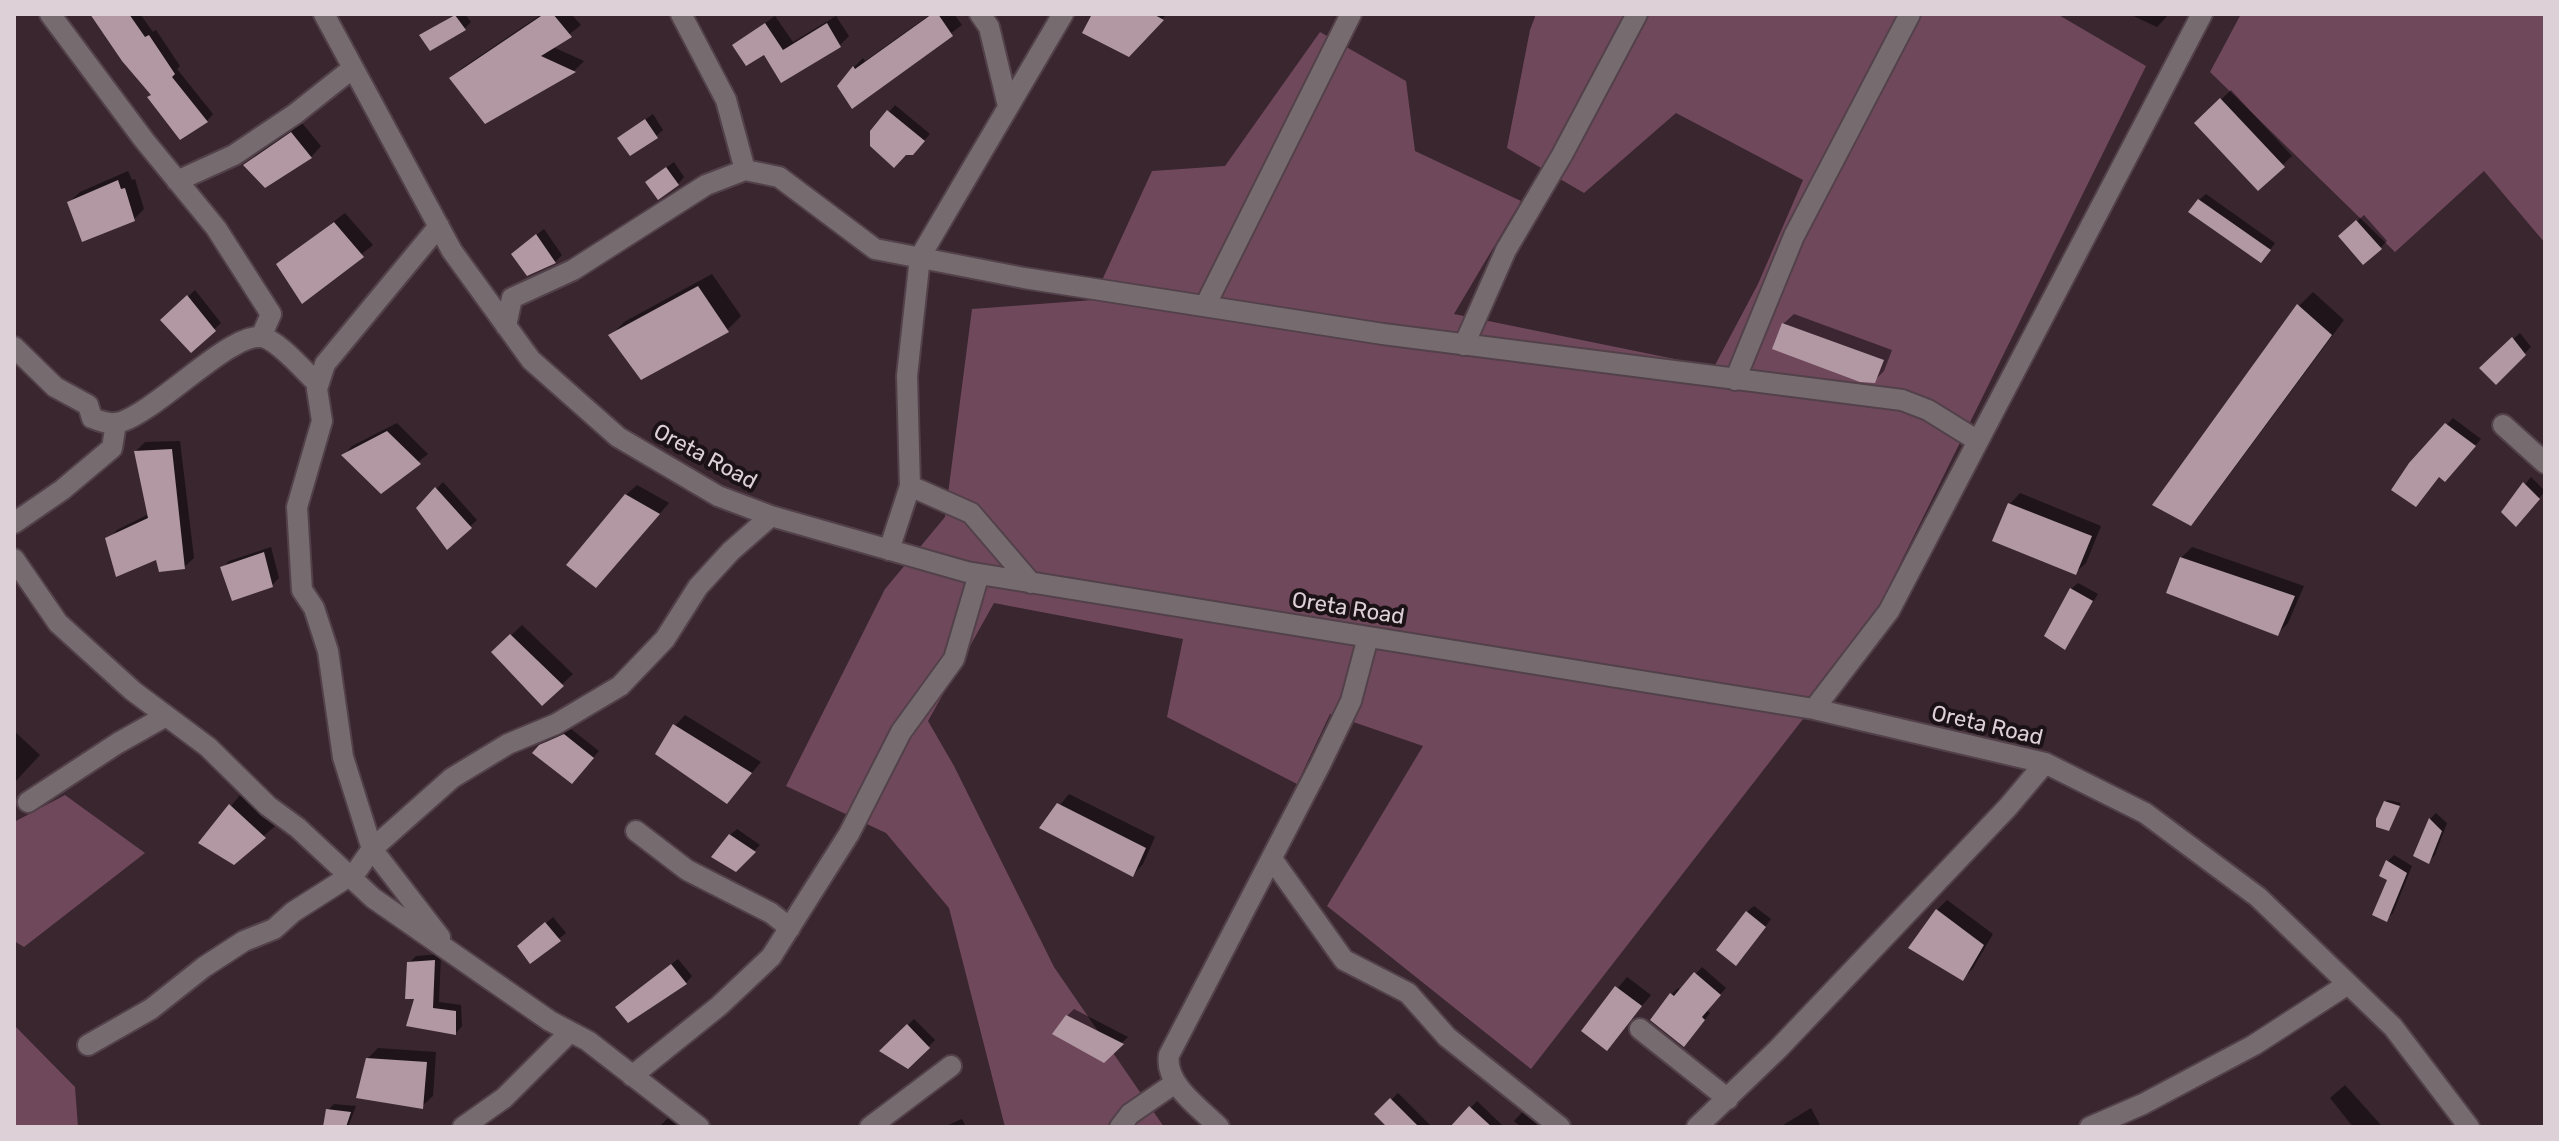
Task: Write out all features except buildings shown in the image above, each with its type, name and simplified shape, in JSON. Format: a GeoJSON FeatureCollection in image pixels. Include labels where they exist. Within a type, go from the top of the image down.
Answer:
{"type":"FeatureCollection","features":[{"type":"Feature","properties":{"kind":"street"},"geometry":{"type":"LineString","coordinates":[[50,14],[216,228],[271,314],[261,337]]}},
{"type":"Feature","properties":{"kind":"street","name":"Oreta Road"},"geometry":{"type":"LineString","coordinates":[[324,14],[452,251],[531,360],[618,437],[718,496],[771,516],[979,574],[1814,709],[2045,763],[2145,813],[2258,897],[2393,1027],[2469,1127]]}},
{"type":"Feature","properties":{"kind":"street"},"geometry":{"type":"LineString","coordinates":[[681,14],[726,100],[745,170]]}},
{"type":"Feature","properties":{"kind":"street"},"geometry":{"type":"LineString","coordinates":[[980,14],[989,27],[1008,106]]}},
{"type":"Feature","properties":{"kind":"street"},"geometry":{"type":"LineString","coordinates":[[889,550],[910,486],[907,376],[920,257],[1063,14]]}},
{"type":"Feature","properties":{"kind":"street"},"geometry":{"type":"LineString","coordinates":[[1205,306],[1351,14]]}},
{"type":"Feature","properties":{"kind":"street"},"geometry":{"type":"LineString","coordinates":[[1464,345],[1506,250],[1562,155],[1637,14]]}},
{"type":"Feature","properties":{"kind":"street"},"geometry":{"type":"LineString","coordinates":[[1735,380],[1794,236],[1910,14]]}},
{"type":"Feature","properties":{"kind":"street"},"geometry":{"type":"LineString","coordinates":[[1814,709],[1889,611],[2202,14]]}},
{"type":"Feature","properties":{"kind":"street"},"geometry":{"type":"LineString","coordinates":[[177,181],[234,155],[295,114],[353,68]]}},
{"type":"Feature","properties":{"kind":"street"},"geometry":{"type":"LineString","coordinates":[[506,326],[512,298],[573,270],[706,185],[745,170],[779,177],[875,249],[1024,278],[1464,345],[1902,400],[1928,410],[1978,441]]}},
{"type":"Feature","properties":{"kind":"street"},"geometry":{"type":"LineString","coordinates":[[439,226],[325,364],[318,384],[322,421],[297,507],[302,590],[314,608],[328,651],[343,757],[372,849],[450,950]]}},
{"type":"Feature","properties":{"kind":"street"},"geometry":{"type":"LineString","coordinates":[[14,347],[55,387],[88,405],[92,418],[116,423],[133,417],[214,355],[242,341],[261,337],[276,344],[318,384]]}},
{"type":"Feature","properties":{"kind":"street"},"geometry":{"type":"LineString","coordinates":[[14,523],[62,490],[112,448],[116,423]]}},
{"type":"Feature","properties":{"kind":"street"},"geometry":{"type":"LineString","coordinates":[[2503,425],[2545,463]]}},
{"type":"Feature","properties":{"kind":"street"},"geometry":{"type":"LineString","coordinates":[[910,486],[971,513],[1031,583]]}},
{"type":"Feature","properties":{"kind":"street"},"geometry":{"type":"LineString","coordinates":[[88,1045],[151,1009],[204,967],[244,941],[274,929],[293,912],[348,877],[372,849],[452,778],[498,749],[556,724],[620,686],[665,639],[698,587],[731,551],[771,516]]}},
{"type":"Feature","properties":{"kind":"street"},"geometry":{"type":"LineString","coordinates":[[14,559],[58,623],[133,691],[208,747],[268,806],[311,839],[373,898],[570,1032],[588,1041],[699,1127]]}},
{"type":"Feature","properties":{"kind":"street"},"geometry":{"type":"LineString","coordinates":[[632,1076],[719,1006],[764,965],[790,928],[849,834],[901,732],[954,659],[979,574]]}},
{"type":"Feature","properties":{"kind":"street"},"geometry":{"type":"LineString","coordinates":[[1219,1127],[1175,1083],[1167,1064],[1169,1055],[1351,701],[1368,637]]}},
{"type":"Feature","properties":{"kind":"street"},"geometry":{"type":"LineString","coordinates":[[28,802],[118,743],[166,716]]}},
{"type":"Feature","properties":{"kind":"street"},"geometry":{"type":"LineString","coordinates":[[1697,1127],[1778,1049],[2008,807],[2045,763]]}},
{"type":"Feature","properties":{"kind":"street"},"geometry":{"type":"LineString","coordinates":[[636,831],[687,870],[771,913],[790,928]]}},
{"type":"Feature","properties":{"kind":"street"},"geometry":{"type":"LineString","coordinates":[[1272,859],[1344,960],[1408,993],[1447,1037],[1560,1127]]}},
{"type":"Feature","properties":{"kind":"street"},"geometry":{"type":"LineString","coordinates":[[2090,1127],[2143,1104],[2254,1045],[2348,984]]}},
{"type":"Feature","properties":{"kind":"street"},"geometry":{"type":"LineString","coordinates":[[1640,1029],[1728,1099]]}},
{"type":"Feature","properties":{"kind":"street"},"geometry":{"type":"LineString","coordinates":[[463,1127],[511,1092],[570,1032]]}},
{"type":"Feature","properties":{"kind":"street"},"geometry":{"type":"LineString","coordinates":[[870,1127],[951,1066]]}},
{"type":"Feature","properties":{"kind":"street"},"geometry":{"type":"LineString","coordinates":[[1120,1127],[1130,1114],[1175,1083]]}},
{"type":"Feature","properties":{"kind":"shaded area"},"geometry":{"type":"Polygon","coordinates":[[[1536,14],[2057,14],[2146,66],[1859,647],[1531,1069],[1327,906],[1423,746],[1330,714],[1297,784],[1167,717],[1183,639],[994,603],[928,721],[954,766],[1054,967],[1164,1127],[1005,1127],[949,908],[886,833],[786,786],[885,589],[945,517],[972,309],[1093,300],[1152,171],[1225,166],[1320,32],[1406,81],[1415,151],[1521,201],[1454,314],[1714,367],[1758,284],[1803,180],[1676,113],[1584,193],[1507,148],[1530,30],[1536,14]]]}},
{"type":"Feature","properties":{"kind":"shaded area"},"geometry":{"type":"Polygon","coordinates":[[[2241,14],[2545,14],[2545,243],[2484,171],[2395,252],[2210,72],[2241,14]]]}},
{"type":"Feature","properties":{"kind":"shaded area"},"geometry":{"type":"Polygon","coordinates":[[[65,795],[145,853],[24,947],[14,941],[14,822],[65,795]]]}},
{"type":"Feature","properties":{"kind":"shaded area"},"geometry":{"type":"Polygon","coordinates":[[[14,1025],[75,1087],[78,1127],[14,1127],[14,1025]]]}}]}
